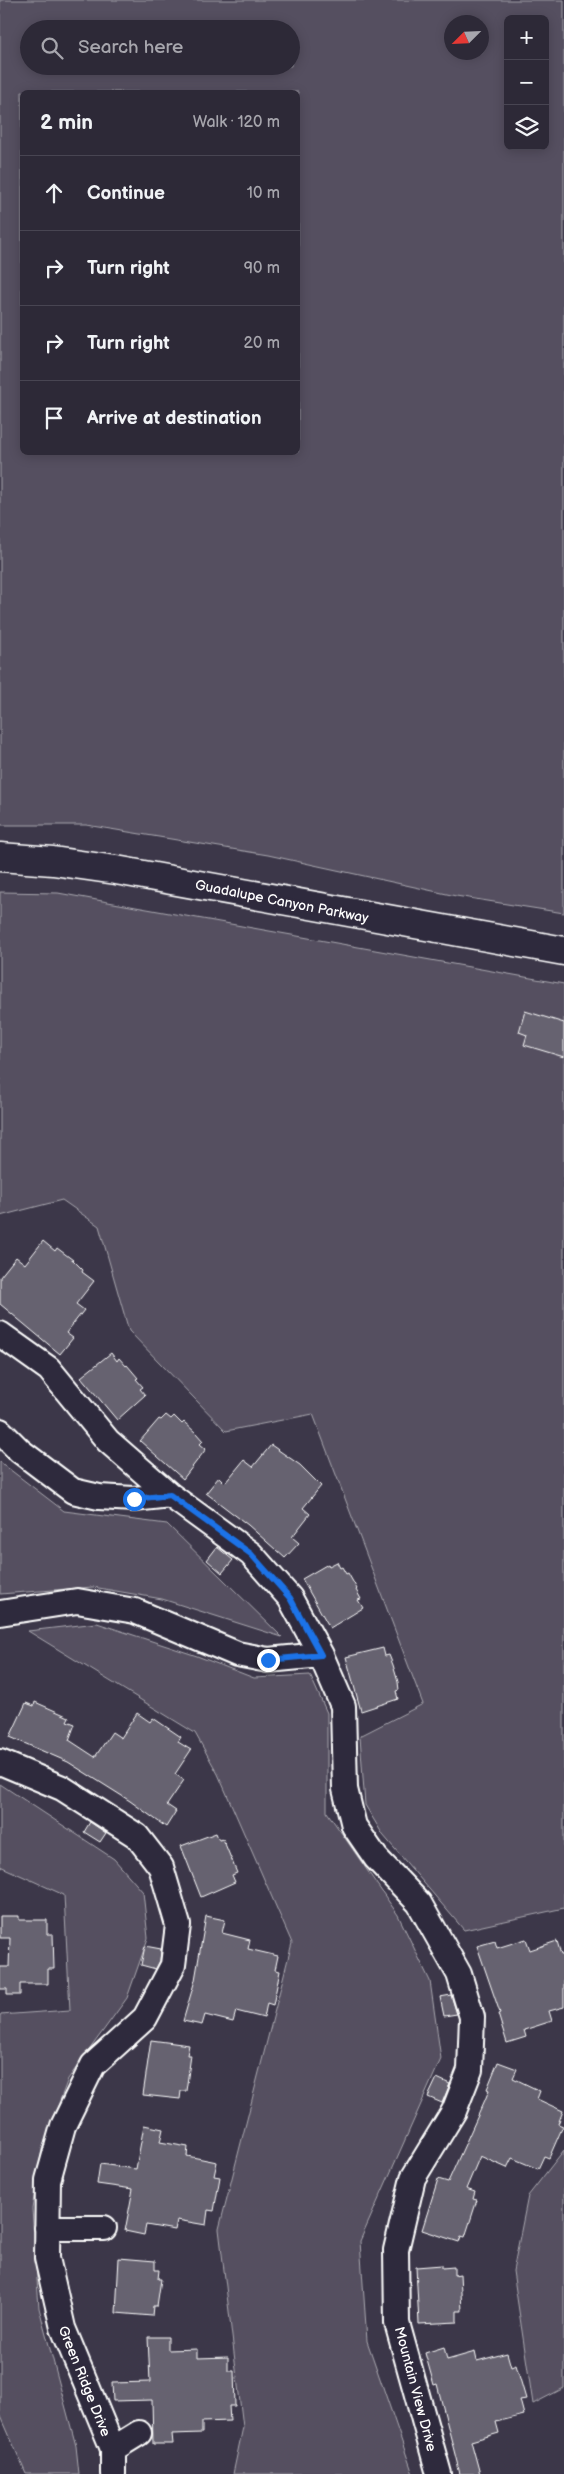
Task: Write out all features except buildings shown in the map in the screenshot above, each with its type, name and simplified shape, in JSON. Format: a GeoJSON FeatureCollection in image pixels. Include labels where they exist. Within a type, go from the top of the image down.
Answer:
{"type":"FeatureCollection","features":[{"type":"Feature","properties":{"kind":"main road","name":"Guadalupe Canyon Parkway"},"geometry":{"type":"LineString","coordinates":[[0,857],[107,869],[564,951]]}},
{"type":"Feature","properties":{"kind":"street","name":"Mountain View Drive"},"geometry":{"type":"LineString","coordinates":[[0,1334],[49,1369],[108,1441],[170,1495],[251,1554],[290,1598],[321,1655],[343,1706],[345,1789],[354,1826],[376,1858],[419,1904],[459,1974],[472,2017],[470,2070],[454,2111],[414,2178],[396,2250],[397,2323],[439,2474]]}},
{"type":"Feature","properties":{"kind":"street"},"geometry":{"type":"LineString","coordinates":[[0,1431],[20,1451],[73,1491],[99,1498],[134,1499],[170,1495]]}},
{"type":"Feature","properties":{"kind":"street"},"geometry":{"type":"LineString","coordinates":[[0,1613],[77,1601],[135,1611],[238,1654],[268,1660],[321,1655]]}},
{"type":"Feature","properties":{"kind":"street","name":"Green Ridge Drive"},"geometry":{"type":"LineString","coordinates":[[0,1762],[62,1788],[137,1836],[161,1868],[178,1924],[173,1965],[145,2018],[102,2070],[63,2126],[48,2180],[47,2258],[63,2328],[113,2449],[113,2474]]}},
{"type":"Feature","properties":{"kind":"street"},"geometry":{"type":"LineString","coordinates":[[47,2228],[104,2228]]}},
{"type":"Feature","properties":{"kind":"street"},"geometry":{"type":"LineString","coordinates":[[113,2449],[139,2433]]}},
{"type":"Feature","properties":{"kind":"shaded area"},"geometry":{"type":"Polygon","coordinates":[[[0,0],[564,0],[564,913],[456,896],[268,855],[86,825],[0,825],[0,0]]]}},
{"type":"Feature","properties":{"kind":"shaded area"},"geometry":{"type":"Polygon","coordinates":[[[0,892],[58,893],[564,984],[564,1908],[464,1930],[383,1835],[365,1805],[360,1736],[423,1704],[313,1414],[226,1431],[129,1331],[99,1226],[62,1200],[0,1216],[0,892]]]}},
{"type":"Feature","properties":{"kind":"shaded area"},"geometry":{"type":"Polygon","coordinates":[[[0,1462],[64,1511],[167,1524],[282,1637],[162,1599],[93,1587],[0,1594],[0,1462]]]}},
{"type":"Feature","properties":{"kind":"shaded area"},"geometry":{"type":"Polygon","coordinates":[[[97,1623],[197,1656],[254,1678],[310,1675],[327,1713],[327,1812],[398,1915],[430,1981],[441,2059],[360,2241],[367,2341],[413,2474],[233,2474],[243,2427],[219,2229],[292,1943],[218,1774],[195,1733],[28,1631],[97,1623]]]}},
{"type":"Feature","properties":{"kind":"shaded area"},"geometry":{"type":"Polygon","coordinates":[[[0,1784],[114,1859],[143,1892],[148,1938],[127,1998],[68,2079],[42,2149],[32,2209],[39,2308],[76,2446],[79,2474],[26,2474],[0,2414],[0,2015],[70,2010],[64,1895],[0,1866],[0,1784]]]}},
{"type":"Feature","properties":{"kind":"shaded area"},"geometry":{"type":"Polygon","coordinates":[[[564,2150],[564,2388],[533,2404],[513,2271],[528,2196],[564,2150]]]}},
{"type":"Feature","properties":{"kind":"route"},"geometry":{"type":"LineString","coordinates":[[134,1499],[170,1495],[251,1554],[290,1598],[321,1655],[268,1660]]}}]}
